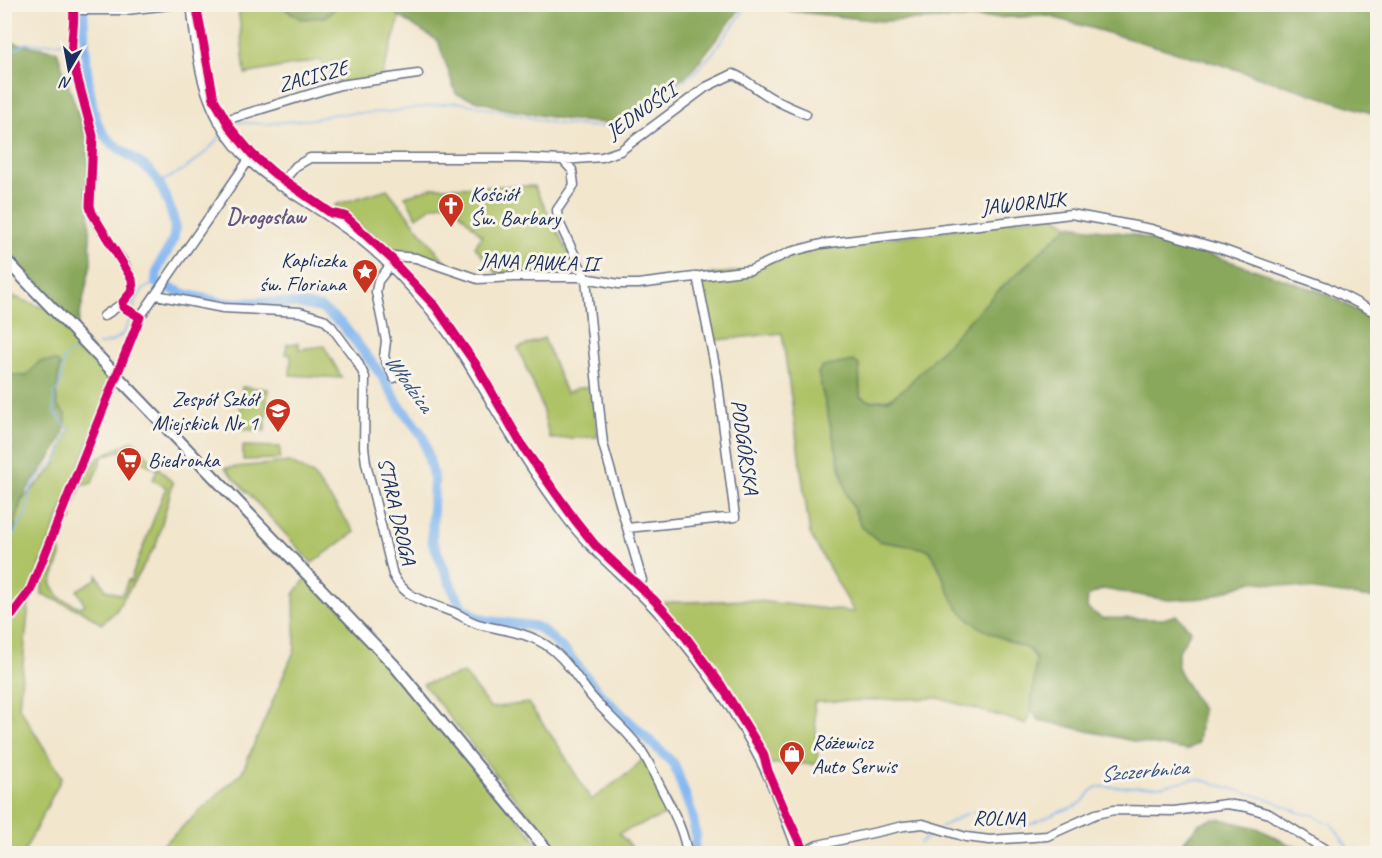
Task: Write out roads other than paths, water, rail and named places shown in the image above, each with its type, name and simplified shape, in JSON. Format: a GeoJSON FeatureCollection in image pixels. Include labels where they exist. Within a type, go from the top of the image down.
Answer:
{"type":"FeatureCollection","features":[{"type":"Feature","properties":{"kind":"main road"},"geometry":{"type":"LineString","coordinates":[[4,258],[394,665],[550,854]]}},
{"type":"Feature","properties":{"kind":"street"},"geometry":{"type":"LineString","coordinates":[[104,316],[128,298],[133,285],[128,271],[95,219],[90,206],[93,136],[71,48],[78,9],[126,10],[178,4]]}},
{"type":"Feature","properties":{"kind":"street"},"geometry":{"type":"LineString","coordinates":[[191,4],[204,85],[223,128],[248,160],[279,186],[343,226],[388,264],[431,311],[455,342],[518,447],[567,518],[589,545],[654,607],[685,644],[747,736],[764,767],[800,854]]}},
{"type":"Feature","properties":{"kind":"street","name":"ZACISZE"},"geometry":{"type":"LineString","coordinates":[[223,128],[340,85],[418,74]]}},
{"type":"Feature","properties":{"kind":"street","name":"JEDNOŚCI"},"geometry":{"type":"LineString","coordinates":[[279,186],[296,166],[310,158],[563,160],[602,157],[620,151],[706,87],[733,74],[740,76],[762,93],[782,104],[806,114]]}},
{"type":"Feature","properties":{"kind":"street"},"geometry":{"type":"LineString","coordinates":[[4,621],[12,615],[30,591],[140,317],[248,160]]}},
{"type":"Feature","properties":{"kind":"street"},"geometry":{"type":"LineString","coordinates":[[563,160],[572,170],[574,185],[557,210],[558,220],[586,279],[603,444],[642,580],[635,590]]}},
{"type":"Feature","properties":{"kind":"street","name":"JAWORNIK"},"geometry":{"type":"LineString","coordinates":[[697,276],[751,270],[790,252],[821,244],[1071,214],[1151,229],[1221,249],[1327,287],[1377,314]]}},
{"type":"Feature","properties":{"kind":"street","name":"JANA PAWŁA II"},"geometry":{"type":"LineString","coordinates":[[388,264],[394,256],[416,258],[478,279],[579,277],[619,284],[638,284],[697,276]]}},
{"type":"Feature","properties":{"kind":"street"},"geometry":{"type":"LineString","coordinates":[[388,264],[378,281],[376,292],[386,341],[384,357],[394,378]]}},
{"type":"Feature","properties":{"kind":"street","name":"PODGÓRSKA"},"geometry":{"type":"LineString","coordinates":[[627,528],[735,516],[717,376],[697,276]]}},
{"type":"Feature","properties":{"kind":"street","name":"STARA DROGA"},"geometry":{"type":"LineString","coordinates":[[158,292],[223,308],[300,312],[315,316],[331,326],[357,361],[365,377],[364,447],[366,463],[393,575],[398,584],[423,603],[452,612],[479,625],[524,633],[557,653],[589,694],[646,756],[680,825],[687,854]]}},
{"type":"Feature","properties":{"kind":"street","name":"ROLNA"},"geometry":{"type":"LineString","coordinates":[[800,854],[818,845],[896,827],[923,824],[977,839],[1035,837],[1055,834],[1104,812],[1174,811],[1226,804],[1259,810],[1332,854]]}},
{"type":"Feature","properties":{"kind":"waterway","name":"Włodzica"},"geometry":{"type":"LineString","coordinates":[[83,4],[87,73],[98,125],[110,141],[154,176],[163,190],[173,218],[174,236],[159,266],[156,283],[185,294],[224,303],[265,302],[301,304],[321,308],[342,324],[382,376],[399,405],[423,436],[434,479],[432,540],[462,606],[476,617],[488,621],[534,626],[541,629],[565,651],[600,694],[674,764],[692,814],[696,836],[693,854]]}},
{"type":"Feature","properties":{"kind":"waterway"},"geometry":{"type":"LineString","coordinates":[[228,127],[236,122],[265,124],[315,119],[334,114],[388,112],[458,102],[558,124],[618,128],[693,74],[711,55],[749,4]]}},
{"type":"Feature","properties":{"kind":"waterway"},"geometry":{"type":"LineString","coordinates":[[4,56],[26,43],[67,42]]}},
{"type":"Feature","properties":{"kind":"waterway"},"geometry":{"type":"LineString","coordinates":[[76,47],[84,48]]}},
{"type":"Feature","properties":{"kind":"waterway"},"geometry":{"type":"LineString","coordinates":[[158,183],[194,162],[223,133]]}},
{"type":"Feature","properties":{"kind":"waterway"},"geometry":{"type":"LineString","coordinates":[[98,345],[110,342],[124,332],[140,293],[156,283]]}},
{"type":"Feature","properties":{"kind":"waterway"},"geometry":{"type":"LineString","coordinates":[[4,550],[26,514],[31,488],[43,471],[57,461],[69,429],[54,412],[54,396],[60,385],[64,358],[78,348]]}},
{"type":"Feature","properties":{"kind":"waterway","name":"Szczerbnica"},"geometry":{"type":"LineString","coordinates":[[941,827],[968,813],[985,810],[1002,825],[1016,828],[1078,804],[1097,787],[1162,786],[1192,779],[1271,800],[1331,823],[1349,849],[1348,854]]}},
{"type":"Feature","properties":{"kind":"waterway","name":"Szczerbnica"},"geometry":{"type":"LineString","coordinates":[[920,843],[935,831]]}},
{"type":"Feature","properties":{"kind":"place","name":"Kościół Św. Barbary"},"geometry":{"type":"Point","coordinates":[451,229]}},
{"type":"Feature","properties":{"kind":"place","name":"Kapliczka św. Floriana"},"geometry":{"type":"Point","coordinates":[365,295]}},
{"type":"Feature","properties":{"kind":"place","name":"Zespół Szkół Miejskich Nr 1"},"geometry":{"type":"Point","coordinates":[278,434]}},
{"type":"Feature","properties":{"kind":"place","name":"Biedronka"},"geometry":{"type":"Point","coordinates":[129,483]}},
{"type":"Feature","properties":{"kind":"place","name":"Różewicz Auto Serwis"},"geometry":{"type":"Point","coordinates":[792,777]}},
{"type":"Feature","properties":{"kind":"district","name":"Drogosław"},"geometry":{"type":"Point","coordinates":[266,217]}}]}
